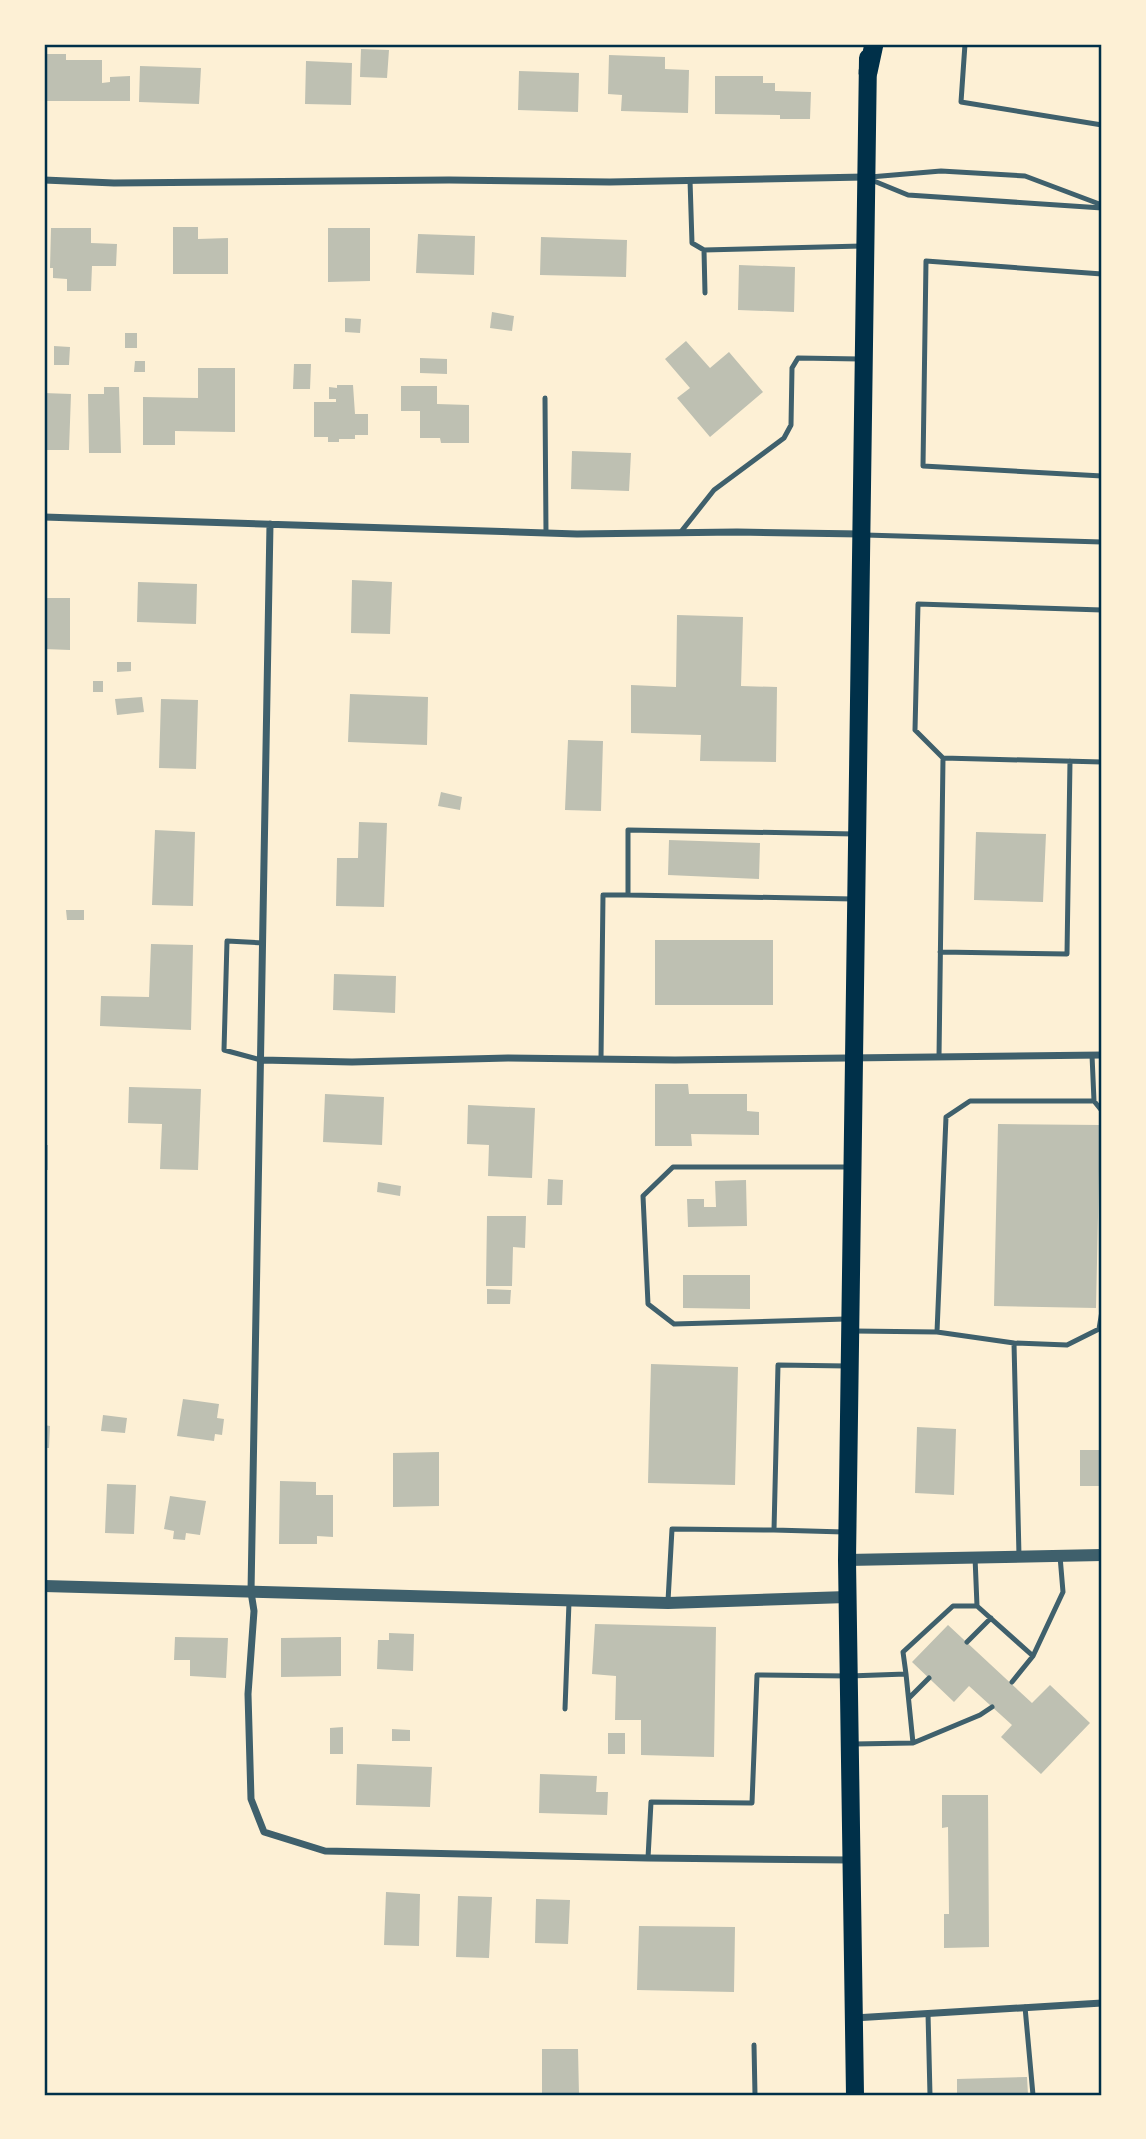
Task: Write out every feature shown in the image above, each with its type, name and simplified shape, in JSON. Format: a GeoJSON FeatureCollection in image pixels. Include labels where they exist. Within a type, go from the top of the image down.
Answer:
{"type":"FeatureCollection","features":[{"type":"Feature","properties":{"kind":"highway"},"geometry":{"type":"LineString","coordinates":[[868,72],[871,44]]}},
{"type":"Feature","properties":{"kind":"main road"},"geometry":{"type":"LineString","coordinates":[[855,2095],[847,1560],[868,72]]}},
{"type":"Feature","properties":{"kind":"street"},"geometry":{"type":"LineString","coordinates":[[44,180],[114,183],[866,177]]}},
{"type":"Feature","properties":{"kind":"street"},"geometry":{"type":"LineString","coordinates":[[44,517],[546,533],[862,534]]}},
{"type":"Feature","properties":{"kind":"street"},"geometry":{"type":"LineString","coordinates":[[270,524],[251,1592],[254,1611],[248,1694],[251,1799],[264,1832],[325,1851],[852,1860]]}},
{"type":"Feature","properties":{"kind":"street"},"geometry":{"type":"LineString","coordinates":[[261,1060],[352,1062],[508,1058],[1102,1055]]}},
{"type":"Feature","properties":{"kind":"street"},"geometry":{"type":"LineString","coordinates":[[847,1560],[1102,1555]]}},
{"type":"Feature","properties":{"kind":"street"},"geometry":{"type":"LineString","coordinates":[[44,1586],[668,1603],[848,1597]]}},
{"type":"Feature","properties":{"kind":"street"},"geometry":{"type":"LineString","coordinates":[[854,2018],[1102,2003]]}},
{"type":"Feature","properties":{"kind":"lane"},"geometry":{"type":"LineString","coordinates":[[965,44],[961,102],[1102,125]]}},
{"type":"Feature","properties":{"kind":"lane"},"geometry":{"type":"LineString","coordinates":[[866,177],[941,171],[1025,176],[1102,207]]}},
{"type":"Feature","properties":{"kind":"lane"},"geometry":{"type":"LineString","coordinates":[[866,177],[908,195],[1102,207]]}},
{"type":"Feature","properties":{"kind":"lane"},"geometry":{"type":"LineString","coordinates":[[690,180],[692,243],[704,250],[866,246]]}},
{"type":"Feature","properties":{"kind":"lane"},"geometry":{"type":"LineString","coordinates":[[704,250],[705,293]]}},
{"type":"Feature","properties":{"kind":"lane"},"geometry":{"type":"LineString","coordinates":[[1102,274],[926,261],[923,466],[1102,476]]}},
{"type":"Feature","properties":{"kind":"lane"},"geometry":{"type":"LineString","coordinates":[[680,533],[714,490],[784,438],[791,425],[792,368],[798,358],[864,359]]}},
{"type":"Feature","properties":{"kind":"lane"},"geometry":{"type":"LineString","coordinates":[[545,398],[546,533]]}},
{"type":"Feature","properties":{"kind":"lane"},"geometry":{"type":"LineString","coordinates":[[862,534],[1102,542]]}},
{"type":"Feature","properties":{"kind":"lane"},"geometry":{"type":"LineString","coordinates":[[1102,610],[918,604],[915,730],[943,758],[1102,762]]}},
{"type":"Feature","properties":{"kind":"lane"},"geometry":{"type":"LineString","coordinates":[[939,1057],[943,758]]}},
{"type":"Feature","properties":{"kind":"lane"},"geometry":{"type":"LineString","coordinates":[[940,952],[1067,954],[1070,761]]}},
{"type":"Feature","properties":{"kind":"lane"},"geometry":{"type":"LineString","coordinates":[[628,895],[628,830],[858,834]]}},
{"type":"Feature","properties":{"kind":"lane"},"geometry":{"type":"LineString","coordinates":[[601,1059],[603,895],[858,899]]}},
{"type":"Feature","properties":{"kind":"lane"},"geometry":{"type":"LineString","coordinates":[[261,1060],[224,1050],[227,941],[263,943]]}},
{"type":"Feature","properties":{"kind":"lane"},"geometry":{"type":"LineString","coordinates":[[1093,1055],[1094,1101],[1102,1111]]}},
{"type":"Feature","properties":{"kind":"lane"},"geometry":{"type":"LineString","coordinates":[[937,1332],[946,1117],[970,1101],[1094,1101]]}},
{"type":"Feature","properties":{"kind":"lane"},"geometry":{"type":"LineString","coordinates":[[854,1167],[673,1167],[643,1196],[648,1304],[674,1324],[851,1325],[937,1332],[1014,1343],[1066,1345],[1100,1329],[1102,1311]]}},
{"type":"Feature","properties":{"kind":"lane"},"geometry":{"type":"LineString","coordinates":[[1014,1343],[1018,1556]]}},
{"type":"Feature","properties":{"kind":"lane"},"geometry":{"type":"LineString","coordinates":[[774,1530],[778,1364],[850,1366]]}},
{"type":"Feature","properties":{"kind":"lane"},"geometry":{"type":"LineString","coordinates":[[668,1603],[671,1529],[848,1532]]}},
{"type":"Feature","properties":{"kind":"lane"},"geometry":{"type":"LineString","coordinates":[[1012,1682],[1033,1656],[1063,1592],[1060,1556]]}},
{"type":"Feature","properties":{"kind":"lane"},"geometry":{"type":"LineString","coordinates":[[975,1557],[976,1606]]}},
{"type":"Feature","properties":{"kind":"lane"},"geometry":{"type":"LineString","coordinates":[[565,1709],[569,1599]]}},
{"type":"Feature","properties":{"kind":"lane"},"geometry":{"type":"LineString","coordinates":[[913,1743],[903,1652],[953,1606],[976,1606],[1033,1656]]}},
{"type":"Feature","properties":{"kind":"lane"},"geometry":{"type":"LineString","coordinates":[[967,1642],[990,1618]]}},
{"type":"Feature","properties":{"kind":"lane"},"geometry":{"type":"LineString","coordinates":[[648,1858],[650,1802],[752,1803],[757,1675],[905,1674]]}},
{"type":"Feature","properties":{"kind":"lane"},"geometry":{"type":"LineString","coordinates":[[909,1698],[929,1678]]}},
{"type":"Feature","properties":{"kind":"lane"},"geometry":{"type":"LineString","coordinates":[[850,1744],[913,1743],[992,1707]]}},
{"type":"Feature","properties":{"kind":"lane"},"geometry":{"type":"LineString","coordinates":[[1025,2007],[1033,2095]]}},
{"type":"Feature","properties":{"kind":"lane"},"geometry":{"type":"LineString","coordinates":[[928,2013],[930,2095]]}},
{"type":"Feature","properties":{"kind":"lane"},"geometry":{"type":"LineString","coordinates":[[754,2045],[755,2095]]}},
{"type":"Feature","properties":{"kind":"building"},"geometry":{"type":"Polygon","coordinates":[[[361,49],[389,50],[387,78],[360,77],[361,49]]]}},
{"type":"Feature","properties":{"kind":"building"},"geometry":{"type":"Polygon","coordinates":[[[45,54],[66,54],[66,60],[102,60],[102,83],[110,82],[110,77],[130,76],[130,101],[44,101],[45,54]]]}},
{"type":"Feature","properties":{"kind":"building"},"geometry":{"type":"Polygon","coordinates":[[[609,55],[665,57],[665,69],[689,70],[688,113],[621,111],[622,95],[608,94],[609,55]]]}},
{"type":"Feature","properties":{"kind":"building"},"geometry":{"type":"Polygon","coordinates":[[[306,61],[352,63],[351,105],[305,104],[306,61]]]}},
{"type":"Feature","properties":{"kind":"building"},"geometry":{"type":"Polygon","coordinates":[[[140,66],[201,68],[199,104],[139,102],[140,66]]]}},
{"type":"Feature","properties":{"kind":"building"},"geometry":{"type":"Polygon","coordinates":[[[519,71],[579,73],[578,112],[518,110],[519,71]]]}},
{"type":"Feature","properties":{"kind":"building"},"geometry":{"type":"Polygon","coordinates":[[[715,76],[763,76],[763,83],[775,83],[775,91],[811,92],[810,119],[780,119],[780,115],[715,114],[715,76]]]}},
{"type":"Feature","properties":{"kind":"building"},"geometry":{"type":"Polygon","coordinates":[[[173,227],[198,227],[198,239],[228,238],[228,274],[173,274],[173,227]]]}},
{"type":"Feature","properties":{"kind":"building"},"geometry":{"type":"Polygon","coordinates":[[[51,228],[91,228],[91,243],[117,244],[116,266],[92,266],[91,291],[67,291],[67,279],[53,278],[53,268],[50,268],[51,228]]]}},
{"type":"Feature","properties":{"kind":"building"},"geometry":{"type":"Polygon","coordinates":[[[328,228],[370,228],[370,281],[328,282],[328,228]]]}},
{"type":"Feature","properties":{"kind":"building"},"geometry":{"type":"Polygon","coordinates":[[[418,234],[475,236],[474,275],[416,273],[418,234]]]}},
{"type":"Feature","properties":{"kind":"building"},"geometry":{"type":"Polygon","coordinates":[[[541,237],[627,240],[626,277],[540,275],[541,237]]]}},
{"type":"Feature","properties":{"kind":"building"},"geometry":{"type":"Polygon","coordinates":[[[739,265],[795,267],[794,312],[738,310],[739,265]]]}},
{"type":"Feature","properties":{"kind":"building"},"geometry":{"type":"Polygon","coordinates":[[[492,312],[514,316],[512,331],[490,328],[492,312]]]}},
{"type":"Feature","properties":{"kind":"building"},"geometry":{"type":"Polygon","coordinates":[[[345,318],[361,319],[360,333],[345,332],[345,318]]]}},
{"type":"Feature","properties":{"kind":"building"},"geometry":{"type":"Polygon","coordinates":[[[125,333],[137,333],[137,348],[125,348],[125,333]]]}},
{"type":"Feature","properties":{"kind":"building"},"geometry":{"type":"Polygon","coordinates":[[[686,341],[710,368],[729,352],[763,392],[710,437],[677,398],[690,388],[665,359],[686,341]]]}},
{"type":"Feature","properties":{"kind":"building"},"geometry":{"type":"Polygon","coordinates":[[[54,346],[70,347],[69,365],[54,365],[54,346]]]}},
{"type":"Feature","properties":{"kind":"building"},"geometry":{"type":"Polygon","coordinates":[[[420,358],[447,359],[447,374],[420,373],[420,358]]]}},
{"type":"Feature","properties":{"kind":"building"},"geometry":{"type":"Polygon","coordinates":[[[135,361],[145,361],[145,372],[134,372],[135,361]]]}},
{"type":"Feature","properties":{"kind":"building"},"geometry":{"type":"Polygon","coordinates":[[[294,364],[311,364],[310,389],[293,389],[294,364]]]}},
{"type":"Feature","properties":{"kind":"building"},"geometry":{"type":"Polygon","coordinates":[[[198,368],[235,368],[235,432],[175,431],[175,445],[143,445],[143,397],[198,398],[198,368]]]}},
{"type":"Feature","properties":{"kind":"building"},"geometry":{"type":"Polygon","coordinates":[[[337,385],[353,385],[355,414],[368,414],[368,435],[355,435],[355,439],[339,439],[339,442],[328,442],[328,437],[314,437],[314,402],[336,402],[336,399],[329,399],[329,387],[337,388],[337,385]]]}},
{"type":"Feature","properties":{"kind":"building"},"geometry":{"type":"Polygon","coordinates":[[[401,386],[437,386],[437,404],[469,405],[469,443],[441,443],[440,438],[420,438],[420,411],[401,411],[401,386]]]}},
{"type":"Feature","properties":{"kind":"building"},"geometry":{"type":"Polygon","coordinates":[[[104,387],[119,387],[121,453],[89,453],[88,394],[104,394],[104,387]]]}},
{"type":"Feature","properties":{"kind":"building"},"geometry":{"type":"Polygon","coordinates":[[[44,393],[71,394],[69,450],[44,450],[44,393]]]}},
{"type":"Feature","properties":{"kind":"building"},"geometry":{"type":"Polygon","coordinates":[[[572,451],[631,453],[629,491],[571,489],[572,451]]]}},
{"type":"Feature","properties":{"kind":"building"},"geometry":{"type":"Polygon","coordinates":[[[352,580],[392,582],[390,634],[351,633],[352,580]]]}},
{"type":"Feature","properties":{"kind":"building"},"geometry":{"type":"Polygon","coordinates":[[[138,582],[197,584],[196,624],[137,622],[138,582]]]}},
{"type":"Feature","properties":{"kind":"building"},"geometry":{"type":"Polygon","coordinates":[[[44,598],[70,598],[70,650],[44,649],[44,598]]]}},
{"type":"Feature","properties":{"kind":"building"},"geometry":{"type":"Polygon","coordinates":[[[677,615],[743,617],[741,686],[777,687],[776,762],[700,761],[701,735],[631,733],[631,685],[676,687],[677,615]]]}},
{"type":"Feature","properties":{"kind":"building"},"geometry":{"type":"Polygon","coordinates":[[[117,662],[131,662],[131,671],[117,672],[117,662]]]}},
{"type":"Feature","properties":{"kind":"building"},"geometry":{"type":"Polygon","coordinates":[[[93,681],[103,681],[103,692],[93,692],[93,681]]]}},
{"type":"Feature","properties":{"kind":"building"},"geometry":{"type":"Polygon","coordinates":[[[350,694],[428,697],[427,745],[348,742],[350,694]]]}},
{"type":"Feature","properties":{"kind":"building"},"geometry":{"type":"Polygon","coordinates":[[[142,697],[144,712],[117,715],[115,699],[142,697]]]}},
{"type":"Feature","properties":{"kind":"building"},"geometry":{"type":"Polygon","coordinates":[[[161,699],[198,700],[196,769],[159,768],[161,699]]]}},
{"type":"Feature","properties":{"kind":"building"},"geometry":{"type":"Polygon","coordinates":[[[568,740],[603,741],[601,811],[565,810],[568,740]]]}},
{"type":"Feature","properties":{"kind":"building"},"geometry":{"type":"Polygon","coordinates":[[[441,792],[462,797],[460,810],[438,806],[441,792]]]}},
{"type":"Feature","properties":{"kind":"building"},"geometry":{"type":"Polygon","coordinates":[[[359,822],[387,823],[384,907],[336,906],[337,858],[358,858],[359,822]]]}},
{"type":"Feature","properties":{"kind":"building"},"geometry":{"type":"Polygon","coordinates":[[[155,830],[195,832],[193,906],[152,905],[155,830]]]}},
{"type":"Feature","properties":{"kind":"building"},"geometry":{"type":"Polygon","coordinates":[[[976,832],[1046,834],[1043,902],[974,900],[976,832]]]}},
{"type":"Feature","properties":{"kind":"building"},"geometry":{"type":"Polygon","coordinates":[[[669,840],[760,843],[759,879],[668,875],[669,840]]]}},
{"type":"Feature","properties":{"kind":"building"},"geometry":{"type":"Polygon","coordinates":[[[66,910],[84,910],[84,920],[67,920],[66,910]]]}},
{"type":"Feature","properties":{"kind":"building"},"geometry":{"type":"Polygon","coordinates":[[[655,940],[773,940],[773,1005],[655,1005],[655,940]]]}},
{"type":"Feature","properties":{"kind":"building"},"geometry":{"type":"Polygon","coordinates":[[[151,944],[193,945],[191,1030],[100,1026],[101,996],[149,997],[151,944]]]}},
{"type":"Feature","properties":{"kind":"building"},"geometry":{"type":"Polygon","coordinates":[[[334,974],[396,976],[395,1013],[333,1010],[334,974]]]}},
{"type":"Feature","properties":{"kind":"building"},"geometry":{"type":"Polygon","coordinates":[[[655,1084],[688,1084],[689,1094],[747,1094],[747,1111],[759,1112],[759,1135],[691,1134],[692,1146],[655,1146],[655,1084]]]}},
{"type":"Feature","properties":{"kind":"building"},"geometry":{"type":"Polygon","coordinates":[[[129,1087],[201,1089],[198,1170],[160,1169],[162,1124],[128,1123],[129,1087]]]}},
{"type":"Feature","properties":{"kind":"building"},"geometry":{"type":"Polygon","coordinates":[[[325,1094],[384,1097],[382,1145],[323,1142],[325,1094]]]}},
{"type":"Feature","properties":{"kind":"building"},"geometry":{"type":"Polygon","coordinates":[[[468,1105],[535,1108],[532,1178],[488,1176],[489,1145],[467,1144],[468,1105]]]}},
{"type":"Feature","properties":{"kind":"building"},"geometry":{"type":"Polygon","coordinates":[[[998,1124],[1100,1125],[1096,1308],[994,1306],[998,1124]]]}},
{"type":"Feature","properties":{"kind":"building"},"geometry":{"type":"Polygon","coordinates":[[[44,1145],[48,1145],[48,1170],[44,1170],[44,1145]]]}},
{"type":"Feature","properties":{"kind":"building"},"geometry":{"type":"Polygon","coordinates":[[[548,1179],[563,1180],[562,1205],[547,1205],[548,1179]]]}},
{"type":"Feature","properties":{"kind":"building"},"geometry":{"type":"Polygon","coordinates":[[[746,1180],[747,1226],[688,1227],[687,1199],[704,1199],[704,1207],[716,1207],[715,1181],[746,1180]]]}},
{"type":"Feature","properties":{"kind":"building"},"geometry":{"type":"Polygon","coordinates":[[[378,1182],[401,1186],[400,1196],[377,1192],[378,1182]]]}},
{"type":"Feature","properties":{"kind":"building"},"geometry":{"type":"Polygon","coordinates":[[[487,1216],[526,1216],[525,1248],[513,1247],[512,1286],[486,1286],[487,1216]]]}},
{"type":"Feature","properties":{"kind":"building"},"geometry":{"type":"Polygon","coordinates":[[[683,1275],[750,1275],[750,1309],[683,1308],[683,1275]]]}},
{"type":"Feature","properties":{"kind":"building"},"geometry":{"type":"Polygon","coordinates":[[[487,1289],[511,1290],[510,1304],[487,1304],[487,1289]]]}},
{"type":"Feature","properties":{"kind":"building"},"geometry":{"type":"Polygon","coordinates":[[[651,1364],[738,1367],[735,1485],[648,1483],[651,1364]]]}},
{"type":"Feature","properties":{"kind":"building"},"geometry":{"type":"Polygon","coordinates":[[[183,1399],[219,1404],[217,1418],[224,1419],[222,1435],[215,1434],[214,1441],[177,1436],[183,1399]]]}},
{"type":"Feature","properties":{"kind":"building"},"geometry":{"type":"Polygon","coordinates":[[[103,1415],[127,1418],[125,1433],[101,1431],[103,1415]]]}},
{"type":"Feature","properties":{"kind":"building"},"geometry":{"type":"Polygon","coordinates":[[[44,1425],[50,1426],[49,1448],[44,1448],[44,1425]]]}},
{"type":"Feature","properties":{"kind":"building"},"geometry":{"type":"Polygon","coordinates":[[[917,1427],[956,1429],[954,1495],[915,1493],[917,1427]]]}},
{"type":"Feature","properties":{"kind":"building"},"geometry":{"type":"Polygon","coordinates":[[[1080,1450],[1102,1450],[1102,1486],[1080,1486],[1080,1450]]]}},
{"type":"Feature","properties":{"kind":"building"},"geometry":{"type":"Polygon","coordinates":[[[439,1452],[439,1506],[393,1507],[393,1453],[439,1452]]]}},
{"type":"Feature","properties":{"kind":"building"},"geometry":{"type":"Polygon","coordinates":[[[280,1481],[316,1482],[316,1495],[333,1495],[333,1537],[317,1536],[317,1544],[279,1544],[280,1481]]]}},
{"type":"Feature","properties":{"kind":"building"},"geometry":{"type":"Polygon","coordinates":[[[107,1484],[136,1485],[134,1534],[105,1533],[107,1484]]]}},
{"type":"Feature","properties":{"kind":"building"},"geometry":{"type":"Polygon","coordinates":[[[170,1496],[206,1501],[200,1535],[186,1533],[185,1540],[173,1539],[174,1531],[164,1529],[170,1496]]]}},
{"type":"Feature","properties":{"kind":"building"},"geometry":{"type":"Polygon","coordinates":[[[595,1624],[716,1627],[714,1757],[641,1755],[641,1720],[615,1720],[616,1676],[592,1674],[595,1624]]]}},
{"type":"Feature","properties":{"kind":"building"},"geometry":{"type":"Polygon","coordinates":[[[948,1625],[1032,1703],[1050,1685],[1090,1723],[1041,1774],[1001,1737],[1012,1725],[969,1686],[954,1702],[912,1662],[948,1625]]]}},
{"type":"Feature","properties":{"kind":"building"},"geometry":{"type":"Polygon","coordinates":[[[389,1633],[414,1634],[413,1671],[377,1669],[378,1640],[389,1640],[389,1633]]]}},
{"type":"Feature","properties":{"kind":"building"},"geometry":{"type":"Polygon","coordinates":[[[175,1637],[228,1638],[226,1678],[190,1676],[190,1660],[174,1660],[175,1637]]]}},
{"type":"Feature","properties":{"kind":"building"},"geometry":{"type":"Polygon","coordinates":[[[341,1637],[341,1676],[281,1677],[281,1638],[341,1637]]]}},
{"type":"Feature","properties":{"kind":"building"},"geometry":{"type":"Polygon","coordinates":[[[343,1727],[343,1754],[330,1754],[330,1728],[343,1727]]]}},
{"type":"Feature","properties":{"kind":"building"},"geometry":{"type":"Polygon","coordinates":[[[392,1729],[410,1730],[410,1741],[392,1741],[392,1729]]]}},
{"type":"Feature","properties":{"kind":"building"},"geometry":{"type":"Polygon","coordinates":[[[608,1733],[625,1733],[625,1754],[608,1754],[608,1733]]]}},
{"type":"Feature","properties":{"kind":"building"},"geometry":{"type":"Polygon","coordinates":[[[357,1764],[432,1767],[430,1807],[356,1805],[357,1764]]]}},
{"type":"Feature","properties":{"kind":"building"},"geometry":{"type":"Polygon","coordinates":[[[540,1774],[597,1776],[596,1792],[608,1792],[607,1815],[539,1813],[540,1774]]]}},
{"type":"Feature","properties":{"kind":"building"},"geometry":{"type":"Polygon","coordinates":[[[942,1795],[988,1795],[989,1947],[944,1948],[944,1914],[949,1914],[948,1827],[942,1828],[942,1795]]]}},
{"type":"Feature","properties":{"kind":"building"},"geometry":{"type":"Polygon","coordinates":[[[386,1892],[420,1894],[419,1946],[384,1945],[386,1892]]]}},
{"type":"Feature","properties":{"kind":"building"},"geometry":{"type":"Polygon","coordinates":[[[458,1896],[492,1897],[489,1958],[456,1957],[458,1896]]]}},
{"type":"Feature","properties":{"kind":"building"},"geometry":{"type":"Polygon","coordinates":[[[536,1899],[570,1900],[568,1944],[535,1943],[536,1899]]]}},
{"type":"Feature","properties":{"kind":"building"},"geometry":{"type":"Polygon","coordinates":[[[639,1926],[735,1927],[734,1992],[637,1990],[639,1926]]]}},
{"type":"Feature","properties":{"kind":"building"},"geometry":{"type":"Polygon","coordinates":[[[542,2049],[578,2049],[579,2095],[542,2095],[542,2049]]]}},
{"type":"Feature","properties":{"kind":"building"},"geometry":{"type":"Polygon","coordinates":[[[1027,2077],[1028,2095],[957,2095],[957,2079],[1027,2077]]]}}]}
